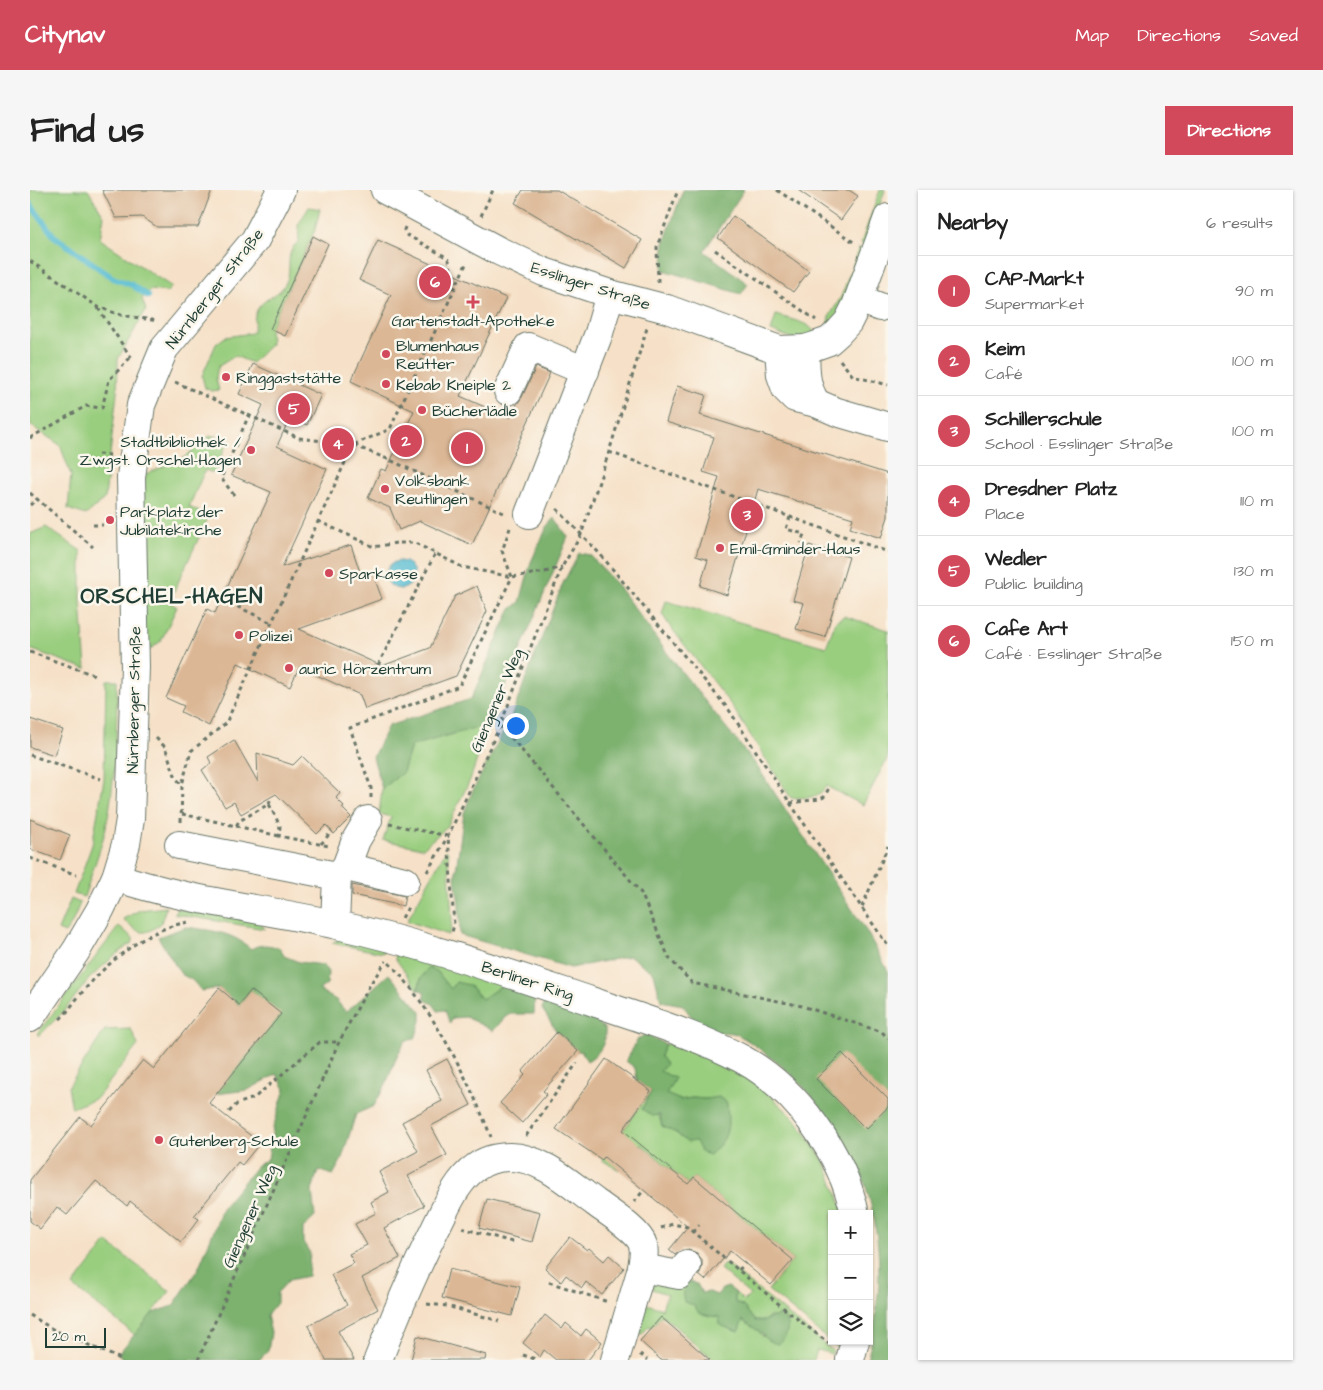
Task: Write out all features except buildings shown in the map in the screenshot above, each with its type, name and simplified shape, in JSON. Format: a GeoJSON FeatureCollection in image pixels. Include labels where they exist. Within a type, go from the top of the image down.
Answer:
{"type":"FeatureCollection","features":[{"type":"Feature","properties":{"kind":"street","name":"Nürnberger Straße"},"geometry":{"type":"LineString","coordinates":[[30,1018],[76,951],[100,910],[116,877],[126,844],[130,819],[135,667],[131,477],[141,406],[162,376],[164,349],[255,240],[277,201],[281,190]]}},
{"type":"Feature","properties":{"kind":"street","name":"Esslinger Straße"},"geometry":{"type":"LineString","coordinates":[[384,190],[522,262],[563,279],[610,294],[668,309],[792,350]]}},
{"type":"Feature","properties":{"kind":"street"},"geometry":{"type":"LineString","coordinates":[[883,239],[870,303],[829,341],[792,350],[806,373],[808,391],[816,403],[837,412],[888,427]]}},
{"type":"Feature","properties":{"kind":"street"},"geometry":{"type":"LineString","coordinates":[[522,516],[584,371],[599,333],[610,294]]}},
{"type":"Feature","properties":{"kind":"street"},"geometry":{"type":"LineString","coordinates":[[508,391],[528,347],[584,371]]}},
{"type":"Feature","properties":{"kind":"street"},"geometry":{"type":"LineString","coordinates":[[335,924],[345,865],[356,840],[368,820]]}},
{"type":"Feature","properties":{"kind":"street"},"geometry":{"type":"LineString","coordinates":[[179,845],[345,865],[414,886]]}},
{"type":"Feature","properties":{"kind":"street","name":"Berliner Ring"},"geometry":{"type":"LineString","coordinates":[[116,877],[173,894],[226,902],[335,924],[447,953],[664,1026],[719,1048],[744,1060],[768,1077],[790,1096],[806,1114],[835,1157],[854,1210]]}},
{"type":"Feature","properties":{"kind":"street"},"geometry":{"type":"LineString","coordinates":[[378,1360],[404,1295],[448,1202],[465,1177],[474,1168],[485,1162],[509,1158],[544,1167],[559,1176],[639,1237],[643,1244],[642,1268],[615,1360]]}},
{"type":"Feature","properties":{"kind":"street"},"geometry":{"type":"LineString","coordinates":[[642,1268],[679,1275],[687,1265]]}},
{"type":"Feature","properties":{"kind":"path"},"geometry":{"type":"LineString","coordinates":[[480,222],[493,190]]}},
{"type":"Feature","properties":{"kind":"path"},"geometry":{"type":"LineString","coordinates":[[658,289],[657,247],[677,192],[672,190]]}},
{"type":"Feature","properties":{"kind":"path"},"geometry":{"type":"LineString","coordinates":[[777,190],[858,244],[883,239]]}},
{"type":"Feature","properties":{"kind":"path"},"geometry":{"type":"LineString","coordinates":[[416,207],[404,230],[407,235],[446,257],[450,262],[451,274]]}},
{"type":"Feature","properties":{"kind":"path"},"geometry":{"type":"LineString","coordinates":[[715,250],[816,320]]}},
{"type":"Feature","properties":{"kind":"path"},"geometry":{"type":"LineString","coordinates":[[30,261],[98,307],[120,315],[156,320],[176,334]]}},
{"type":"Feature","properties":{"kind":"path"},"geometry":{"type":"LineString","coordinates":[[179,845],[182,784],[191,751],[226,723],[353,444],[390,429],[466,264]]}},
{"type":"Feature","properties":{"kind":"path"},"geometry":{"type":"LineString","coordinates":[[98,307],[130,358],[162,376],[299,438],[353,444],[522,516],[554,507],[606,561],[729,710],[888,946]]}},
{"type":"Feature","properties":{"kind":"path"},"geometry":{"type":"LineString","coordinates":[[648,324],[610,452],[888,552]]}},
{"type":"Feature","properties":{"kind":"path"},"geometry":{"type":"LineString","coordinates":[[839,357],[853,376],[888,385]]}},
{"type":"Feature","properties":{"kind":"path"},"geometry":{"type":"LineString","coordinates":[[30,438],[86,406],[102,408],[109,380],[130,358]]}},
{"type":"Feature","properties":{"kind":"path"},"geometry":{"type":"LineString","coordinates":[[234,495],[222,478],[249,415]]}},
{"type":"Feature","properties":{"kind":"path","name":"Giengener Weg"},"geometry":{"type":"LineString","coordinates":[[397,926],[414,886],[448,836],[500,726],[562,567],[581,535],[610,452]]}},
{"type":"Feature","properties":{"kind":"path"},"geometry":{"type":"LineString","coordinates":[[98,454],[110,455]]}},
{"type":"Feature","properties":{"kind":"path"},"geometry":{"type":"LineString","coordinates":[[30,493],[93,547]]}},
{"type":"Feature","properties":{"kind":"path"},"geometry":{"type":"LineString","coordinates":[[30,505],[37,499]]}},
{"type":"Feature","properties":{"kind":"path"},"geometry":{"type":"LineString","coordinates":[[447,953],[454,925],[448,836],[368,820],[372,808],[371,788],[350,728],[459,686],[512,577],[502,551],[522,516]]}},
{"type":"Feature","properties":{"kind":"path"},"geometry":{"type":"LineString","coordinates":[[790,517],[786,529],[804,534],[801,543]]}},
{"type":"Feature","properties":{"kind":"path"},"geometry":{"type":"LineString","coordinates":[[318,521],[374,547],[396,543],[415,544],[462,567],[512,577],[545,572],[562,567]]}},
{"type":"Feature","properties":{"kind":"path"},"geometry":{"type":"LineString","coordinates":[[93,525],[103,525]]}},
{"type":"Feature","properties":{"kind":"path"},"geometry":{"type":"LineString","coordinates":[[378,664],[435,554]]}},
{"type":"Feature","properties":{"kind":"path"},"geometry":{"type":"LineString","coordinates":[[194,586],[272,622]]}},
{"type":"Feature","properties":{"kind":"path"},"geometry":{"type":"LineString","coordinates":[[92,595],[103,595]]}},
{"type":"Feature","properties":{"kind":"path"},"geometry":{"type":"LineString","coordinates":[[30,652],[94,675]]}},
{"type":"Feature","properties":{"kind":"path"},"geometry":{"type":"LineString","coordinates":[[134,715],[165,747],[176,778],[182,784]]}},
{"type":"Feature","properties":{"kind":"path"},"geometry":{"type":"LineString","coordinates":[[500,726],[641,893],[669,958],[692,983],[802,1006],[882,1032],[888,1038]]}},
{"type":"Feature","properties":{"kind":"path"},"geometry":{"type":"LineString","coordinates":[[30,755],[101,779]]}},
{"type":"Feature","properties":{"kind":"path"},"geometry":{"type":"LineString","coordinates":[[790,803],[820,799],[824,797],[829,788]]}},
{"type":"Feature","properties":{"kind":"path"},"geometry":{"type":"LineString","coordinates":[[271,797],[269,804],[280,826],[279,836]]}},
{"type":"Feature","properties":{"kind":"path"},"geometry":{"type":"LineString","coordinates":[[236,826],[239,821],[269,804]]}},
{"type":"Feature","properties":{"kind":"path"},"geometry":{"type":"LineString","coordinates":[[182,814],[321,844],[345,865]]}},
{"type":"Feature","properties":{"kind":"path"},"geometry":{"type":"LineString","coordinates":[[321,844],[332,831]]}},
{"type":"Feature","properties":{"kind":"path"},"geometry":{"type":"LineString","coordinates":[[862,907],[888,846]]}},
{"type":"Feature","properties":{"kind":"path"},"geometry":{"type":"LineString","coordinates":[[30,858],[77,875]]}},
{"type":"Feature","properties":{"kind":"path"},"geometry":{"type":"LineString","coordinates":[[59,1020],[96,977],[139,942],[169,926],[189,922],[196,923]]}},
{"type":"Feature","properties":{"kind":"path","name":"Giengener Weg"},"geometry":{"type":"LineString","coordinates":[[198,1360],[339,1042],[371,983],[389,955]]}},
{"type":"Feature","properties":{"kind":"path"},"geometry":{"type":"LineString","coordinates":[[377,957],[386,960],[405,980],[450,1047],[475,1096],[495,1148],[509,1158],[577,1063]]}},
{"type":"Feature","properties":{"kind":"path"},"geometry":{"type":"LineString","coordinates":[[229,1112],[237,1104],[254,1098],[320,1042],[339,1042]]}},
{"type":"Feature","properties":{"kind":"path"},"geometry":{"type":"LineString","coordinates":[[440,1219],[456,1226],[516,1243]]}},
{"type":"Feature","properties":{"kind":"path"},"geometry":{"type":"LineString","coordinates":[[639,1237],[673,1224],[687,1227],[838,1351],[852,1352]]}},
{"type":"Feature","properties":{"kind":"path"},"geometry":{"type":"LineString","coordinates":[[693,1232],[699,1225]]}},
{"type":"Feature","properties":{"kind":"path"},"geometry":{"type":"LineString","coordinates":[[739,1270],[745,1263]]}},
{"type":"Feature","properties":{"kind":"path"},"geometry":{"type":"LineString","coordinates":[[549,1282],[630,1310]]}},
{"type":"Feature","properties":{"kind":"path"},"geometry":{"type":"LineString","coordinates":[[404,1295],[422,1304],[447,1306],[499,1321]]}},
{"type":"Feature","properties":{"kind":"path"},"geometry":{"type":"LineString","coordinates":[[30,1315],[54,1330],[123,1360]]}},
{"type":"Feature","properties":{"kind":"path"},"geometry":{"type":"LineString","coordinates":[[523,1355],[538,1360]]}},
{"type":"Feature","properties":{"kind":"green space"},"geometry":{"type":"Polygon","coordinates":[[[30,190],[88,190],[104,216],[100,239],[172,287],[167,292],[150,290],[142,299],[146,310],[118,359],[117,393],[105,498],[86,515],[68,509],[71,475],[60,445],[30,425],[30,190]]]}},
{"type":"Feature","properties":{"kind":"green space"},"geometry":{"type":"Polygon","coordinates":[[[683,190],[744,190],[704,251],[748,284],[741,294],[663,270],[664,243],[683,190]]]}},
{"type":"Feature","properties":{"kind":"green space"},"geometry":{"type":"Polygon","coordinates":[[[880,190],[885,190],[865,246],[861,243],[880,190]]]}},
{"type":"Feature","properties":{"kind":"green space"},"geometry":{"type":"Polygon","coordinates":[[[309,207],[320,209],[315,230],[270,329],[271,344],[252,363],[235,356],[219,366],[216,379],[219,390],[212,391],[205,388],[202,376],[216,344],[225,337],[252,333],[255,314],[259,307],[285,285],[290,255],[294,246],[299,241],[298,225],[309,207]]]}},
{"type":"Feature","properties":{"kind":"green space"},"geometry":{"type":"Polygon","coordinates":[[[859,248],[864,250],[842,309],[827,326],[829,317],[841,297],[859,248]]]}},
{"type":"Feature","properties":{"kind":"green space"},"geometry":{"type":"Polygon","coordinates":[[[776,315],[804,324],[813,330],[815,334],[794,339],[771,331],[776,315]]]}},
{"type":"Feature","properties":{"kind":"green space"},"geometry":{"type":"Polygon","coordinates":[[[210,436],[230,437],[214,473],[205,470],[189,507],[209,516],[169,602],[177,607],[161,641],[137,659],[136,478],[185,457],[210,436]]]}},
{"type":"Feature","properties":{"kind":"green space"},"geometry":{"type":"Polygon","coordinates":[[[555,518],[568,537],[489,724],[411,746],[403,772],[382,789],[373,757],[388,726],[471,699],[510,610],[520,602],[531,562],[547,527],[555,518]]]}},
{"type":"Feature","properties":{"kind":"green space"},"geometry":{"type":"Polygon","coordinates":[[[46,527],[81,551],[81,602],[86,669],[30,649],[30,534],[46,527]]]}},
{"type":"Feature","properties":{"kind":"green space"},"geometry":{"type":"Polygon","coordinates":[[[579,553],[590,555],[617,585],[670,657],[756,765],[867,932],[888,971],[888,1360],[867,1360],[870,1345],[873,1345],[877,1306],[878,1251],[873,1210],[860,1171],[848,1146],[816,1102],[782,1066],[741,1036],[733,1033],[716,1033],[708,1030],[696,1021],[683,1005],[661,1001],[654,973],[630,956],[571,968],[460,935],[459,904],[455,878],[464,813],[472,792],[511,717],[563,583],[579,553]]]}},
{"type":"Feature","properties":{"kind":"green space"},"geometry":{"type":"Polygon","coordinates":[[[666,601],[826,647],[836,621],[844,616],[888,630],[888,757],[863,805],[826,786],[815,796],[791,798],[731,705],[662,614],[666,601]]]}},
{"type":"Feature","properties":{"kind":"green space"},"geometry":{"type":"Polygon","coordinates":[[[106,680],[117,680],[114,775],[105,832],[84,897],[74,894],[92,845],[104,779],[106,680]]]}},
{"type":"Feature","properties":{"kind":"green space"},"geometry":{"type":"Polygon","coordinates":[[[489,724],[470,780],[447,827],[423,848],[383,840],[391,817],[379,814],[382,789],[403,772],[411,746],[489,724]]]}},
{"type":"Feature","properties":{"kind":"green space"},"geometry":{"type":"Polygon","coordinates":[[[446,850],[448,852],[452,919],[448,935],[407,921],[446,850]]]}},
{"type":"Feature","properties":{"kind":"green space"},"geometry":{"type":"Polygon","coordinates":[[[71,899],[80,903],[72,923],[65,933],[58,930],[71,899]]]}},
{"type":"Feature","properties":{"kind":"green space"},"geometry":{"type":"Polygon","coordinates":[[[166,907],[161,923],[150,931],[141,932],[123,919],[140,910],[166,907]]]}},
{"type":"Feature","properties":{"kind":"green space"},"geometry":{"type":"Polygon","coordinates":[[[176,909],[258,920],[265,929],[175,914],[176,909]]]}},
{"type":"Feature","properties":{"kind":"green space"},"geometry":{"type":"Polygon","coordinates":[[[119,926],[133,938],[133,942],[114,956],[89,979],[64,1011],[39,1036],[37,1034],[119,926]]]}},
{"type":"Feature","properties":{"kind":"green space"},"geometry":{"type":"Polygon","coordinates":[[[186,927],[228,935],[251,949],[265,945],[280,948],[284,956],[299,962],[323,965],[328,972],[327,984],[319,990],[336,1000],[346,1012],[389,974],[421,1012],[421,1021],[415,1039],[405,1041],[374,1106],[356,1114],[341,1161],[333,1175],[318,1170],[312,1191],[315,1217],[303,1228],[303,1242],[310,1253],[308,1276],[289,1280],[277,1293],[277,1303],[267,1315],[271,1333],[268,1351],[259,1360],[126,1360],[118,1354],[153,1313],[173,1306],[198,1269],[222,1208],[257,1166],[268,1159],[273,1128],[285,1089],[277,1074],[248,1090],[216,1094],[251,990],[239,1005],[219,988],[202,991],[192,980],[181,974],[158,937],[186,927]]]}},
{"type":"Feature","properties":{"kind":"green space"},"geometry":{"type":"Polygon","coordinates":[[[342,937],[386,948],[383,953],[332,943],[342,937]]]}},
{"type":"Feature","properties":{"kind":"green space"},"geometry":{"type":"Polygon","coordinates":[[[396,951],[504,984],[482,999],[472,988],[456,983],[451,990],[437,971],[421,978],[418,990],[395,958],[396,951]]]}},
{"type":"Feature","properties":{"kind":"green space"},"geometry":{"type":"Polygon","coordinates":[[[428,968],[437,971],[451,989],[456,982],[469,985],[482,999],[504,984],[535,992],[534,1014],[508,1014],[493,1031],[466,1017],[452,1018],[450,1024],[445,1010],[438,1011],[433,1004],[425,1000],[424,991],[418,990],[421,978],[428,968]]]}},
{"type":"Feature","properties":{"kind":"green space"},"geometry":{"type":"Polygon","coordinates":[[[573,1000],[578,1011],[588,1011],[605,1029],[601,1048],[587,1061],[581,1051],[574,1052],[578,1051],[557,1032],[542,1009],[544,1003],[573,1000]]]}},
{"type":"Feature","properties":{"kind":"green space"},"geometry":{"type":"Polygon","coordinates":[[[131,1029],[138,1045],[97,1098],[72,1108],[68,1087],[105,1030],[131,1029]]]}},
{"type":"Feature","properties":{"kind":"green space"},"geometry":{"type":"Polygon","coordinates":[[[646,1034],[665,1044],[660,1056],[666,1064],[660,1071],[675,1078],[666,1094],[680,1100],[719,1097],[727,1103],[727,1132],[721,1143],[710,1155],[701,1152],[696,1141],[687,1142],[676,1133],[662,1126],[660,1115],[652,1116],[642,1109],[651,1091],[637,1081],[635,1068],[626,1061],[638,1039],[646,1034]]]}},
{"type":"Feature","properties":{"kind":"green space"},"geometry":{"type":"Polygon","coordinates":[[[665,1044],[680,1045],[739,1071],[760,1086],[797,1121],[825,1163],[843,1210],[828,1210],[828,1340],[768,1290],[793,1260],[694,1177],[688,1184],[641,1144],[619,1170],[602,1160],[651,1091],[662,1126],[676,1133],[687,1142],[720,1097],[680,1100],[666,1094],[660,1071],[660,1056],[665,1044]]]}},
{"type":"Feature","properties":{"kind":"green space"},"geometry":{"type":"Polygon","coordinates":[[[107,1242],[170,1291],[135,1335],[73,1286],[107,1242]]]}},
{"type":"Feature","properties":{"kind":"green space"},"geometry":{"type":"Polygon","coordinates":[[[725,1263],[833,1351],[832,1354],[817,1350],[814,1360],[714,1360],[662,1315],[651,1327],[649,1326],[642,1334],[638,1334],[647,1304],[662,1309],[667,1294],[652,1289],[655,1279],[684,1287],[690,1298],[702,1311],[719,1317],[721,1325],[738,1332],[742,1320],[756,1329],[763,1337],[772,1316],[763,1321],[755,1321],[743,1306],[735,1303],[735,1292],[744,1301],[750,1295],[720,1269],[725,1263]]]}},
{"type":"Feature","properties":{"kind":"green space"},"geometry":{"type":"Polygon","coordinates":[[[689,1282],[697,1284],[702,1293],[709,1292],[717,1295],[722,1289],[728,1287],[735,1292],[735,1303],[743,1306],[755,1321],[763,1321],[782,1314],[788,1330],[787,1334],[778,1344],[767,1340],[760,1332],[743,1320],[738,1332],[720,1325],[719,1317],[699,1313],[694,1305],[684,1302],[683,1291],[689,1282]]]}},
{"type":"Feature","properties":{"kind":"water"},"geometry":{"type":"Polygon","coordinates":[[[400,561],[410,565],[414,575],[410,585],[400,589],[390,585],[386,575],[390,565],[400,561]]]}},
{"type":"Feature","properties":{"kind":"waterway"},"geometry":{"type":"LineString","coordinates":[[30,204],[54,236],[113,278],[132,285],[148,296]]}},
{"type":"Feature","properties":{"kind":"place","name":"Cafe Art"},"geometry":{"type":"Point","coordinates":[435,282]}},
{"type":"Feature","properties":{"kind":"place","name":"Gartenstadt-Apotheke"},"geometry":{"type":"Point","coordinates":[473,302]}},
{"type":"Feature","properties":{"kind":"place","name":"Blumenhaus Reutter"},"geometry":{"type":"Point","coordinates":[386,354]}},
{"type":"Feature","properties":{"kind":"place","name":"Ringgaststätte"},"geometry":{"type":"Point","coordinates":[226,377]}},
{"type":"Feature","properties":{"kind":"place","name":"Kebab Kneiple 2"},"geometry":{"type":"Point","coordinates":[386,384]}},
{"type":"Feature","properties":{"kind":"place","name":"Wedler"},"geometry":{"type":"Point","coordinates":[294,409]}},
{"type":"Feature","properties":{"kind":"place","name":"Bücherlädle"},"geometry":{"type":"Point","coordinates":[422,410]}},
{"type":"Feature","properties":{"kind":"place","name":"Keim"},"geometry":{"type":"Point","coordinates":[406,441]}},
{"type":"Feature","properties":{"kind":"place","name":"Dresdner Platz"},"geometry":{"type":"Point","coordinates":[338,444]}},
{"type":"Feature","properties":{"kind":"place","name":"CAP-Markt"},"geometry":{"type":"Point","coordinates":[467,448]}},
{"type":"Feature","properties":{"kind":"place","name":"Stadtbibliothek / Zwgst. Orschel-Hagen"},"geometry":{"type":"Point","coordinates":[251,450]}},
{"type":"Feature","properties":{"kind":"place","name":"Volksbank Reutlingen"},"geometry":{"type":"Point","coordinates":[385,489]}},
{"type":"Feature","properties":{"kind":"place","name":"Schillerschule"},"geometry":{"type":"Point","coordinates":[747,515]}},
{"type":"Feature","properties":{"kind":"place","name":"Parkplatz der Jubilatekirche"},"geometry":{"type":"Point","coordinates":[110,520]}},
{"type":"Feature","properties":{"kind":"place","name":"Emil-Gminder-Haus"},"geometry":{"type":"Point","coordinates":[720,548]}},
{"type":"Feature","properties":{"kind":"place","name":"Sparkasse"},"geometry":{"type":"Point","coordinates":[329,573]}},
{"type":"Feature","properties":{"kind":"place","name":"Polizei"},"geometry":{"type":"Point","coordinates":[239,635]}},
{"type":"Feature","properties":{"kind":"place","name":"auric Hörzentrum"},"geometry":{"type":"Point","coordinates":[289,668]}},
{"type":"Feature","properties":{"kind":"place","name":"Gutenberg-Schule"},"geometry":{"type":"Point","coordinates":[159,1140]}},
{"type":"Feature","properties":{"kind":"district","name":"ORSCHEL-HAGEN"},"geometry":{"type":"Point","coordinates":[172,596]}}]}
